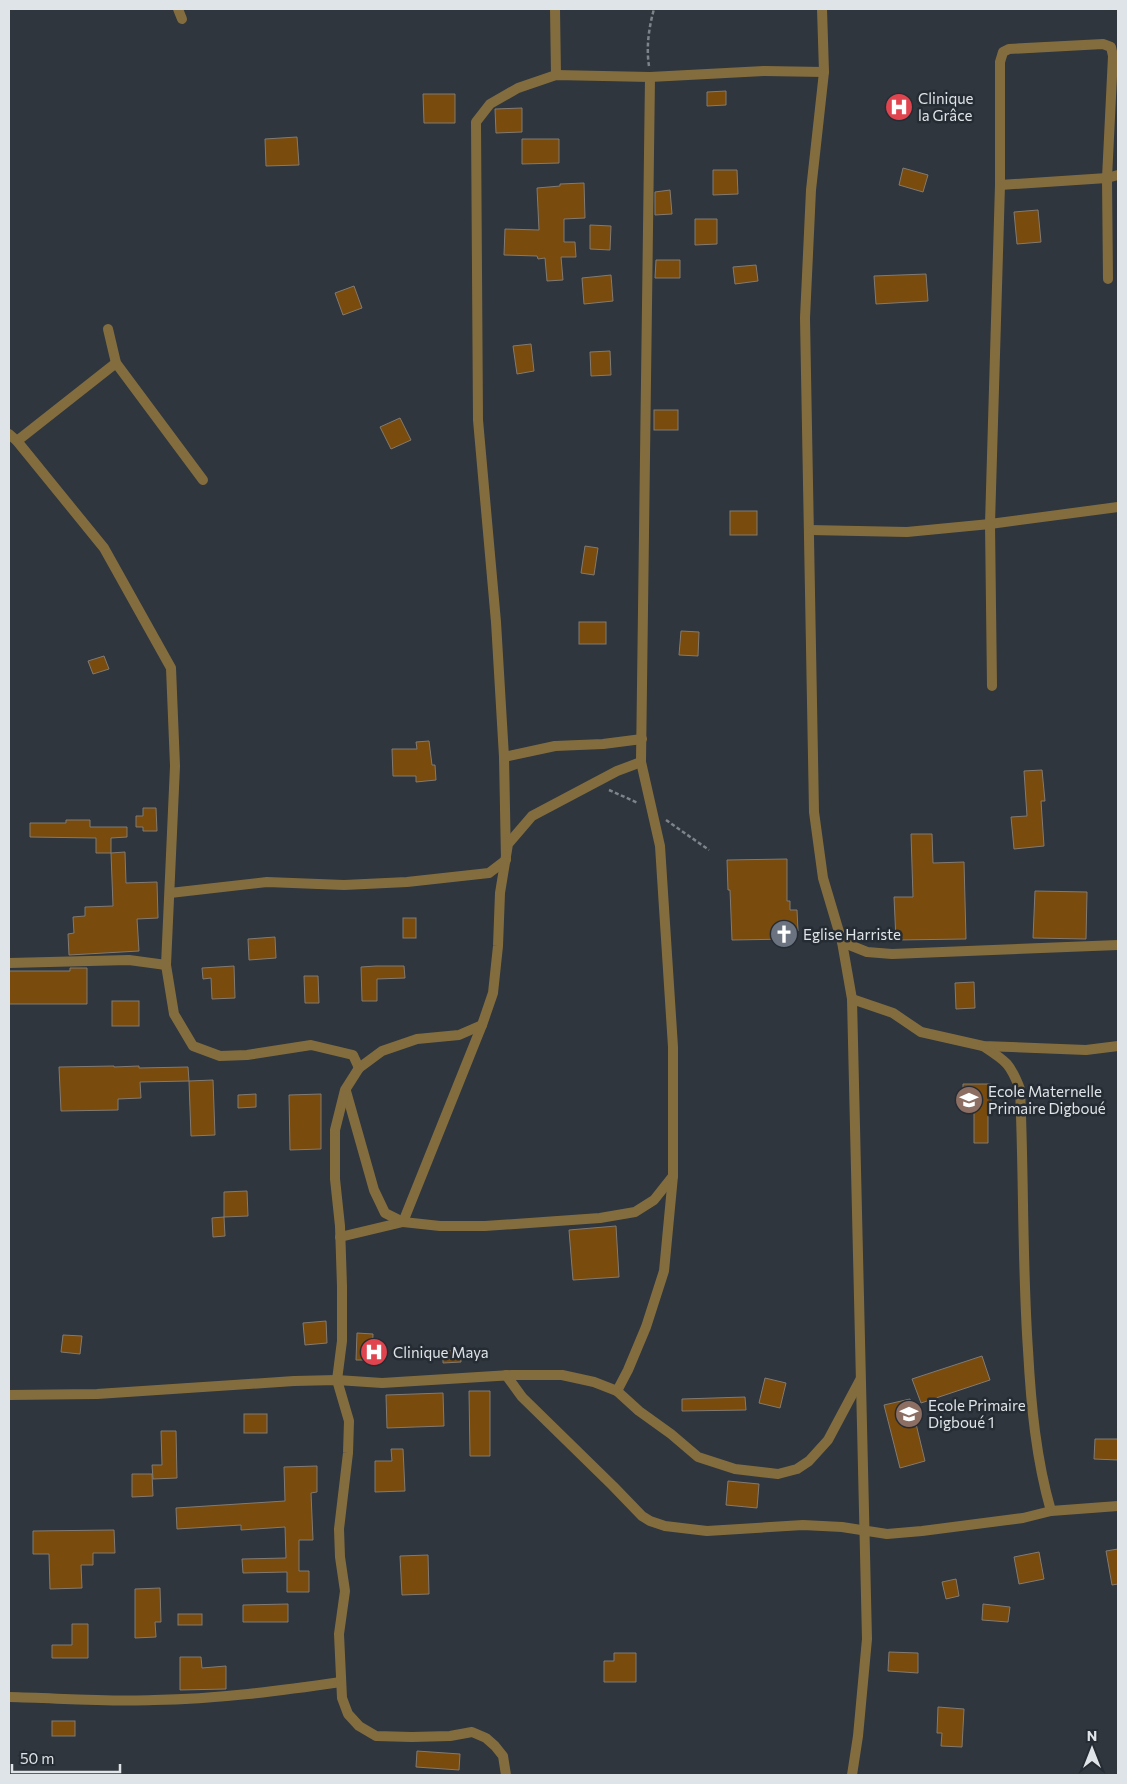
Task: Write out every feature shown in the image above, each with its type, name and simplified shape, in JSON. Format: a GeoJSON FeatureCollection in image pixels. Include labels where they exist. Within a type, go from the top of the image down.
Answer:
{"type":"FeatureCollection","features":[{"type":"Feature","properties":{"kind":"street"},"geometry":{"type":"LineString","coordinates":[[178,9],[182,19]]}},
{"type":"Feature","properties":{"kind":"street"},"geometry":{"type":"LineString","coordinates":[[555,9],[556,75]]}},
{"type":"Feature","properties":{"kind":"street"},"geometry":{"type":"LineString","coordinates":[[822,9],[824,72],[811,190],[805,318],[814,812],[823,878],[842,942],[852,999],[856,1118],[867,1639],[858,1736],[852,1775]]}},
{"type":"Feature","properties":{"kind":"street"},"geometry":{"type":"LineString","coordinates":[[992,686],[990,524],[1000,186],[1000,62],[1003,52],[1009,48],[1103,44],[1111,47],[1113,56],[1107,178],[1108,279]]}},
{"type":"Feature","properties":{"kind":"street"},"geometry":{"type":"LineString","coordinates":[[506,860],[504,757],[496,622],[478,420],[476,122],[490,104],[518,88],[556,75],[650,77],[764,71],[824,72]]}},
{"type":"Feature","properties":{"kind":"street"},"geometry":{"type":"LineString","coordinates":[[617,1391],[646,1327],[664,1272],[673,1176],[673,1047],[660,846],[641,762],[650,77]]}},
{"type":"Feature","properties":{"kind":"street"},"geometry":{"type":"LineString","coordinates":[[1000,186],[1118,176]]}},
{"type":"Feature","properties":{"kind":"street"},"geometry":{"type":"LineString","coordinates":[[108,329],[116,363],[203,480]]}},
{"type":"Feature","properties":{"kind":"street"},"geometry":{"type":"LineString","coordinates":[[17,441],[116,363]]}},
{"type":"Feature","properties":{"kind":"street"},"geometry":{"type":"LineString","coordinates":[[9,434],[17,441],[104,548],[171,668],[175,766],[166,965],[174,1014],[193,1046],[220,1056],[247,1055],[311,1045],[353,1055],[360,1068]]}},
{"type":"Feature","properties":{"kind":"street"},"geometry":{"type":"LineString","coordinates":[[809,530],[906,532],[990,524],[1118,507]]}},
{"type":"Feature","properties":{"kind":"street"},"geometry":{"type":"LineString","coordinates":[[504,757],[555,746],[603,744],[642,739]]}},
{"type":"Feature","properties":{"kind":"street"},"geometry":{"type":"LineString","coordinates":[[403,1222],[493,993],[498,946],[500,893],[508,844],[532,816],[609,775],[641,762]]}},
{"type":"Feature","properties":{"kind":"street"},"geometry":{"type":"LineString","coordinates":[[170,893],[267,882],[344,884],[407,882],[489,873],[506,860]]}},
{"type":"Feature","properties":{"kind":"street"},"geometry":{"type":"LineString","coordinates":[[842,942],[867,952],[892,954],[1118,945]]}},
{"type":"Feature","properties":{"kind":"street"},"geometry":{"type":"LineString","coordinates":[[9,963],[129,960],[166,965]]}},
{"type":"Feature","properties":{"kind":"street"},"geometry":{"type":"LineString","coordinates":[[852,999],[893,1013],[921,1032],[983,1046],[1086,1050],[1118,1046]]}},
{"type":"Feature","properties":{"kind":"street"},"geometry":{"type":"LineString","coordinates":[[482,1024],[459,1035],[417,1039],[382,1051],[360,1068],[345,1090],[335,1130],[335,1179],[340,1237],[342,1342],[338,1380],[349,1420],[348,1453],[339,1529],[340,1557],[345,1591],[339,1634],[342,1698],[348,1714],[359,1726],[376,1736],[412,1738],[450,1736],[472,1732],[486,1738],[503,1756],[506,1775]]}},
{"type":"Feature","properties":{"kind":"street"},"geometry":{"type":"LineString","coordinates":[[983,1046],[1003,1059],[1013,1070],[1020,1089],[1024,1301],[1031,1405],[1043,1485],[1051,1512]]}},
{"type":"Feature","properties":{"kind":"street"},"geometry":{"type":"LineString","coordinates":[[345,1090],[374,1190],[385,1213],[403,1222]]}},
{"type":"Feature","properties":{"kind":"street"},"geometry":{"type":"LineString","coordinates":[[340,1237],[403,1222],[440,1226],[485,1226],[600,1218],[635,1212],[654,1200],[673,1176]]}},
{"type":"Feature","properties":{"kind":"street"},"geometry":{"type":"LineString","coordinates":[[9,1395],[97,1394],[156,1389],[338,1380],[382,1383],[506,1375],[562,1375],[594,1382],[617,1391],[639,1412],[671,1434],[698,1457],[735,1469],[778,1474],[797,1469],[816,1454],[833,1432],[861,1380]]}},
{"type":"Feature","properties":{"kind":"street"},"geometry":{"type":"LineString","coordinates":[[506,1375],[522,1397],[642,1516],[650,1522],[665,1526],[707,1531],[803,1525],[842,1527],[887,1534],[1023,1518],[1051,1512],[1118,1506]]}},
{"type":"Feature","properties":{"kind":"street"},"geometry":{"type":"LineString","coordinates":[[9,1697],[153,1700],[225,1697],[277,1692],[341,1682]]}},
{"type":"Feature","properties":{"kind":"path"},"geometry":{"type":"LineString","coordinates":[[650,77],[647,54],[654,9]]}},
{"type":"Feature","properties":{"kind":"building"},"geometry":{"type":"Polygon","coordinates":[[[726,91],[726,105],[707,106],[707,92],[726,91]]]}},
{"type":"Feature","properties":{"kind":"building"},"geometry":{"type":"Polygon","coordinates":[[[423,94],[455,94],[455,123],[424,123],[423,94]]]}},
{"type":"Feature","properties":{"kind":"building"},"geometry":{"type":"Polygon","coordinates":[[[522,108],[522,132],[496,133],[495,109],[522,108]]]}},
{"type":"Feature","properties":{"kind":"building"},"geometry":{"type":"Polygon","coordinates":[[[297,137],[299,165],[266,166],[265,139],[297,137]]]}},
{"type":"Feature","properties":{"kind":"building"},"geometry":{"type":"Polygon","coordinates":[[[522,139],[559,139],[559,163],[522,164],[522,139]]]}},
{"type":"Feature","properties":{"kind":"building"},"geometry":{"type":"Polygon","coordinates":[[[903,168],[928,175],[923,192],[899,185],[903,168]]]}},
{"type":"Feature","properties":{"kind":"building"},"geometry":{"type":"Polygon","coordinates":[[[713,170],[737,170],[738,194],[713,195],[713,170]]]}},
{"type":"Feature","properties":{"kind":"building"},"geometry":{"type":"Polygon","coordinates":[[[584,183],[585,218],[564,219],[564,242],[575,242],[576,257],[561,257],[563,280],[547,281],[545,258],[538,259],[537,256],[504,255],[505,229],[539,230],[537,188],[560,186],[560,184],[584,183]]]}},
{"type":"Feature","properties":{"kind":"building"},"geometry":{"type":"Polygon","coordinates":[[[670,190],[672,214],[655,215],[655,192],[670,190]]]}},
{"type":"Feature","properties":{"kind":"building"},"geometry":{"type":"Polygon","coordinates":[[[1038,210],[1041,242],[1017,244],[1014,212],[1038,210]]]}},
{"type":"Feature","properties":{"kind":"building"},"geometry":{"type":"Polygon","coordinates":[[[695,219],[717,219],[717,244],[695,245],[695,219]]]}},
{"type":"Feature","properties":{"kind":"building"},"geometry":{"type":"Polygon","coordinates":[[[590,225],[611,226],[610,250],[590,249],[590,225]]]}},
{"type":"Feature","properties":{"kind":"building"},"geometry":{"type":"Polygon","coordinates":[[[656,260],[680,260],[680,278],[655,278],[656,260]]]}},
{"type":"Feature","properties":{"kind":"building"},"geometry":{"type":"Polygon","coordinates":[[[756,265],[758,281],[735,284],[733,267],[756,265]]]}},
{"type":"Feature","properties":{"kind":"building"},"geometry":{"type":"Polygon","coordinates":[[[926,274],[928,301],[876,304],[874,276],[926,274]]]}},
{"type":"Feature","properties":{"kind":"building"},"geometry":{"type":"Polygon","coordinates":[[[611,275],[613,301],[584,304],[582,278],[611,275]]]}},
{"type":"Feature","properties":{"kind":"building"},"geometry":{"type":"Polygon","coordinates":[[[354,286],[362,308],[343,315],[335,293],[354,286]]]}},
{"type":"Feature","properties":{"kind":"building"},"geometry":{"type":"Polygon","coordinates":[[[531,344],[534,371],[517,374],[513,346],[531,344]]]}},
{"type":"Feature","properties":{"kind":"building"},"geometry":{"type":"Polygon","coordinates":[[[610,351],[611,375],[591,376],[590,352],[610,351]]]}},
{"type":"Feature","properties":{"kind":"building"},"geometry":{"type":"Polygon","coordinates":[[[654,410],[678,410],[678,430],[654,430],[654,410]]]}},
{"type":"Feature","properties":{"kind":"building"},"geometry":{"type":"Polygon","coordinates":[[[400,418],[411,440],[391,449],[380,427],[400,418]]]}},
{"type":"Feature","properties":{"kind":"building"},"geometry":{"type":"Polygon","coordinates":[[[730,511],[757,511],[757,535],[730,535],[730,511]]]}},
{"type":"Feature","properties":{"kind":"building"},"geometry":{"type":"Polygon","coordinates":[[[585,546],[598,548],[594,575],[581,573],[585,546]]]}},
{"type":"Feature","properties":{"kind":"building"},"geometry":{"type":"Polygon","coordinates":[[[579,622],[606,622],[606,644],[579,644],[579,622]]]}},
{"type":"Feature","properties":{"kind":"building"},"geometry":{"type":"Polygon","coordinates":[[[681,631],[699,632],[698,656],[679,655],[681,631]]]}},
{"type":"Feature","properties":{"kind":"building"},"geometry":{"type":"Polygon","coordinates":[[[104,656],[109,669],[93,674],[88,661],[104,656]]]}},
{"type":"Feature","properties":{"kind":"building"},"geometry":{"type":"Polygon","coordinates":[[[429,741],[432,765],[435,765],[436,780],[416,782],[416,776],[393,776],[392,749],[417,749],[416,742],[429,741]]]}},
{"type":"Feature","properties":{"kind":"building"},"geometry":{"type":"Polygon","coordinates":[[[1042,770],[1045,801],[1041,801],[1044,846],[1014,849],[1011,817],[1027,816],[1024,771],[1042,770]]]}},
{"type":"Feature","properties":{"kind":"building"},"geometry":{"type":"Polygon","coordinates":[[[143,808],[156,808],[157,831],[143,831],[143,827],[136,827],[136,816],[143,816],[143,808]]]}},
{"type":"Feature","properties":{"kind":"building"},"geometry":{"type":"Polygon","coordinates":[[[66,820],[90,820],[90,827],[127,827],[127,837],[111,838],[111,853],[96,853],[96,838],[30,837],[30,823],[66,823],[66,820]]]}},
{"type":"Feature","properties":{"kind":"building"},"geometry":{"type":"Polygon","coordinates":[[[911,834],[932,834],[933,863],[964,862],[966,939],[896,940],[894,897],[913,897],[911,834]]]}},
{"type":"Feature","properties":{"kind":"building"},"geometry":{"type":"Polygon","coordinates":[[[125,852],[126,883],[157,882],[158,918],[137,919],[139,951],[69,955],[68,934],[74,933],[73,917],[85,916],[85,907],[113,906],[111,853],[125,852]]]}},
{"type":"Feature","properties":{"kind":"building"},"geometry":{"type":"Polygon","coordinates":[[[787,859],[787,901],[790,901],[790,910],[797,910],[798,931],[791,931],[791,939],[732,940],[727,860],[787,859]]]}},
{"type":"Feature","properties":{"kind":"building"},"geometry":{"type":"Polygon","coordinates":[[[1035,891],[1087,892],[1086,939],[1033,938],[1035,891]]]}},
{"type":"Feature","properties":{"kind":"building"},"geometry":{"type":"Polygon","coordinates":[[[403,918],[416,918],[416,938],[403,938],[403,918]]]}},
{"type":"Feature","properties":{"kind":"building"},"geometry":{"type":"Polygon","coordinates":[[[275,937],[276,958],[249,960],[248,939],[275,937]]]}},
{"type":"Feature","properties":{"kind":"building"},"geometry":{"type":"Polygon","coordinates":[[[234,966],[235,998],[212,999],[211,978],[203,979],[202,968],[234,966]]]}},
{"type":"Feature","properties":{"kind":"building"},"geometry":{"type":"Polygon","coordinates":[[[404,966],[405,978],[377,979],[377,1001],[362,1001],[361,967],[404,966]]]}},
{"type":"Feature","properties":{"kind":"building"},"geometry":{"type":"Polygon","coordinates":[[[70,968],[87,968],[87,1004],[9,1004],[9,971],[70,971],[70,968]]]}},
{"type":"Feature","properties":{"kind":"building"},"geometry":{"type":"Polygon","coordinates":[[[304,976],[318,976],[319,1003],[305,1003],[304,976]]]}},
{"type":"Feature","properties":{"kind":"building"},"geometry":{"type":"Polygon","coordinates":[[[974,982],[975,1008],[956,1009],[955,983],[974,982]]]}},
{"type":"Feature","properties":{"kind":"building"},"geometry":{"type":"Polygon","coordinates":[[[112,1001],[139,1001],[139,1026],[112,1026],[112,1001]]]}},
{"type":"Feature","properties":{"kind":"building"},"geometry":{"type":"Polygon","coordinates":[[[139,1066],[139,1068],[188,1067],[189,1081],[140,1082],[141,1098],[118,1099],[118,1110],[61,1111],[59,1067],[139,1066]]]}},
{"type":"Feature","properties":{"kind":"building"},"geometry":{"type":"Polygon","coordinates":[[[213,1080],[215,1135],[191,1136],[189,1081],[213,1080]]]}},
{"type":"Feature","properties":{"kind":"building"},"geometry":{"type":"Polygon","coordinates":[[[963,1084],[991,1084],[991,1104],[988,1104],[988,1143],[974,1143],[974,1104],[963,1104],[963,1084]]]}},
{"type":"Feature","properties":{"kind":"building"},"geometry":{"type":"Polygon","coordinates":[[[256,1094],[256,1107],[238,1108],[238,1095],[256,1094]]]}},
{"type":"Feature","properties":{"kind":"building"},"geometry":{"type":"Polygon","coordinates":[[[321,1094],[321,1149],[290,1150],[289,1095],[321,1094]]]}},
{"type":"Feature","properties":{"kind":"building"},"geometry":{"type":"Polygon","coordinates":[[[247,1191],[248,1216],[224,1217],[224,1192],[247,1191]]]}},
{"type":"Feature","properties":{"kind":"building"},"geometry":{"type":"Polygon","coordinates":[[[224,1217],[225,1236],[213,1237],[212,1218],[224,1217]]]}},
{"type":"Feature","properties":{"kind":"building"},"geometry":{"type":"Polygon","coordinates":[[[616,1226],[619,1277],[573,1280],[569,1230],[616,1226]]]}},
{"type":"Feature","properties":{"kind":"building"},"geometry":{"type":"Polygon","coordinates":[[[326,1321],[327,1343],[305,1345],[303,1323],[326,1321]]]}},
{"type":"Feature","properties":{"kind":"building"},"geometry":{"type":"Polygon","coordinates":[[[357,1333],[373,1334],[372,1360],[356,1360],[357,1333]]]}},
{"type":"Feature","properties":{"kind":"building"},"geometry":{"type":"Polygon","coordinates":[[[63,1335],[82,1336],[80,1354],[61,1352],[63,1335]]]}},
{"type":"Feature","properties":{"kind":"building"},"geometry":{"type":"Polygon","coordinates":[[[460,1350],[461,1362],[443,1363],[443,1351],[460,1350]]]}},
{"type":"Feature","properties":{"kind":"building"},"geometry":{"type":"Polygon","coordinates":[[[982,1356],[990,1380],[921,1403],[912,1379],[982,1356]]]}},
{"type":"Feature","properties":{"kind":"building"},"geometry":{"type":"Polygon","coordinates":[[[765,1378],[786,1383],[780,1408],[759,1403],[765,1378]]]}},
{"type":"Feature","properties":{"kind":"building"},"geometry":{"type":"Polygon","coordinates":[[[469,1391],[490,1391],[490,1456],[470,1456],[469,1391]]]}},
{"type":"Feature","properties":{"kind":"building"},"geometry":{"type":"Polygon","coordinates":[[[443,1393],[444,1426],[387,1428],[386,1395],[443,1393]]]}},
{"type":"Feature","properties":{"kind":"building"},"geometry":{"type":"Polygon","coordinates":[[[745,1397],[746,1410],[682,1411],[682,1399],[745,1397]]]}},
{"type":"Feature","properties":{"kind":"building"},"geometry":{"type":"Polygon","coordinates":[[[910,1399],[925,1461],[900,1468],[884,1405],[910,1399]]]}},
{"type":"Feature","properties":{"kind":"building"},"geometry":{"type":"Polygon","coordinates":[[[244,1414],[267,1414],[267,1433],[244,1433],[244,1414]]]}},
{"type":"Feature","properties":{"kind":"building"},"geometry":{"type":"Polygon","coordinates":[[[161,1431],[176,1431],[177,1478],[153,1479],[152,1465],[162,1465],[161,1431]]]}},
{"type":"Feature","properties":{"kind":"building"},"geometry":{"type":"Polygon","coordinates":[[[1095,1439],[1118,1439],[1118,1460],[1094,1459],[1095,1439]]]}},
{"type":"Feature","properties":{"kind":"building"},"geometry":{"type":"Polygon","coordinates":[[[391,1449],[403,1449],[405,1491],[375,1492],[375,1461],[392,1461],[391,1449]]]}},
{"type":"Feature","properties":{"kind":"building"},"geometry":{"type":"Polygon","coordinates":[[[317,1466],[317,1492],[311,1493],[313,1540],[299,1540],[299,1571],[309,1571],[309,1592],[287,1592],[287,1572],[243,1573],[242,1559],[286,1558],[285,1527],[241,1530],[241,1525],[177,1529],[176,1508],[285,1501],[284,1467],[317,1466]]]}},
{"type":"Feature","properties":{"kind":"building"},"geometry":{"type":"Polygon","coordinates":[[[132,1474],[152,1474],[153,1496],[132,1497],[132,1474]]]}},
{"type":"Feature","properties":{"kind":"building"},"geometry":{"type":"Polygon","coordinates":[[[728,1481],[759,1484],[757,1508],[726,1505],[728,1481]]]}},
{"type":"Feature","properties":{"kind":"building"},"geometry":{"type":"Polygon","coordinates":[[[114,1530],[115,1553],[93,1553],[93,1565],[81,1565],[82,1588],[50,1589],[49,1554],[33,1554],[33,1531],[114,1530]]]}},
{"type":"Feature","properties":{"kind":"building"},"geometry":{"type":"Polygon","coordinates":[[[1118,1549],[1118,1584],[1112,1585],[1106,1551],[1118,1549]]]}},
{"type":"Feature","properties":{"kind":"building"},"geometry":{"type":"Polygon","coordinates":[[[1039,1552],[1044,1579],[1019,1584],[1014,1557],[1039,1552]]]}},
{"type":"Feature","properties":{"kind":"building"},"geometry":{"type":"Polygon","coordinates":[[[428,1555],[429,1594],[402,1595],[400,1556],[428,1555]]]}},
{"type":"Feature","properties":{"kind":"building"},"geometry":{"type":"Polygon","coordinates":[[[956,1579],[959,1596],[946,1599],[942,1582],[956,1579]]]}},
{"type":"Feature","properties":{"kind":"building"},"geometry":{"type":"Polygon","coordinates":[[[160,1588],[161,1622],[155,1622],[156,1637],[135,1638],[135,1589],[160,1588]]]}},
{"type":"Feature","properties":{"kind":"building"},"geometry":{"type":"Polygon","coordinates":[[[288,1604],[288,1622],[243,1622],[243,1605],[288,1604]]]}},
{"type":"Feature","properties":{"kind":"building"},"geometry":{"type":"Polygon","coordinates":[[[983,1604],[1010,1607],[1008,1622],[982,1620],[983,1604]]]}},
{"type":"Feature","properties":{"kind":"building"},"geometry":{"type":"Polygon","coordinates":[[[178,1614],[202,1614],[202,1625],[178,1625],[178,1614]]]}},
{"type":"Feature","properties":{"kind":"building"},"geometry":{"type":"Polygon","coordinates":[[[72,1624],[88,1624],[88,1658],[52,1658],[52,1645],[72,1645],[72,1624]]]}},
{"type":"Feature","properties":{"kind":"building"},"geometry":{"type":"Polygon","coordinates":[[[889,1652],[918,1653],[918,1673],[888,1671],[889,1652]]]}},
{"type":"Feature","properties":{"kind":"building"},"geometry":{"type":"Polygon","coordinates":[[[614,1653],[636,1653],[636,1682],[604,1682],[604,1661],[614,1661],[614,1653]]]}},
{"type":"Feature","properties":{"kind":"building"},"geometry":{"type":"Polygon","coordinates":[[[180,1657],[201,1657],[202,1668],[226,1666],[226,1689],[180,1690],[180,1657]]]}},
{"type":"Feature","properties":{"kind":"building"},"geometry":{"type":"Polygon","coordinates":[[[938,1707],[964,1709],[962,1747],[941,1746],[942,1733],[937,1733],[938,1707]]]}},
{"type":"Feature","properties":{"kind":"building"},"geometry":{"type":"Polygon","coordinates":[[[52,1721],[75,1721],[75,1736],[52,1736],[52,1721]]]}},
{"type":"Feature","properties":{"kind":"building"},"geometry":{"type":"Polygon","coordinates":[[[417,1751],[460,1754],[459,1770],[416,1767],[417,1751]]]}},
{"type":"Feature","properties":{"kind":"place","name":"Clinique la Grâce"},"geometry":{"type":"Point","coordinates":[899,107]}},
{"type":"Feature","properties":{"kind":"place","name":"Eglise Harriste"},"geometry":{"type":"Point","coordinates":[784,934]}},
{"type":"Feature","properties":{"kind":"place","name":"Ecole Maternelle Primaire Digboué"},"geometry":{"type":"Point","coordinates":[969,1100]}},
{"type":"Feature","properties":{"kind":"place","name":"Clinique Maya"},"geometry":{"type":"Point","coordinates":[374,1352]}},
{"type":"Feature","properties":{"kind":"place","name":"Ecole Primaire Digboué 1"},"geometry":{"type":"Point","coordinates":[909,1414]}}]}
